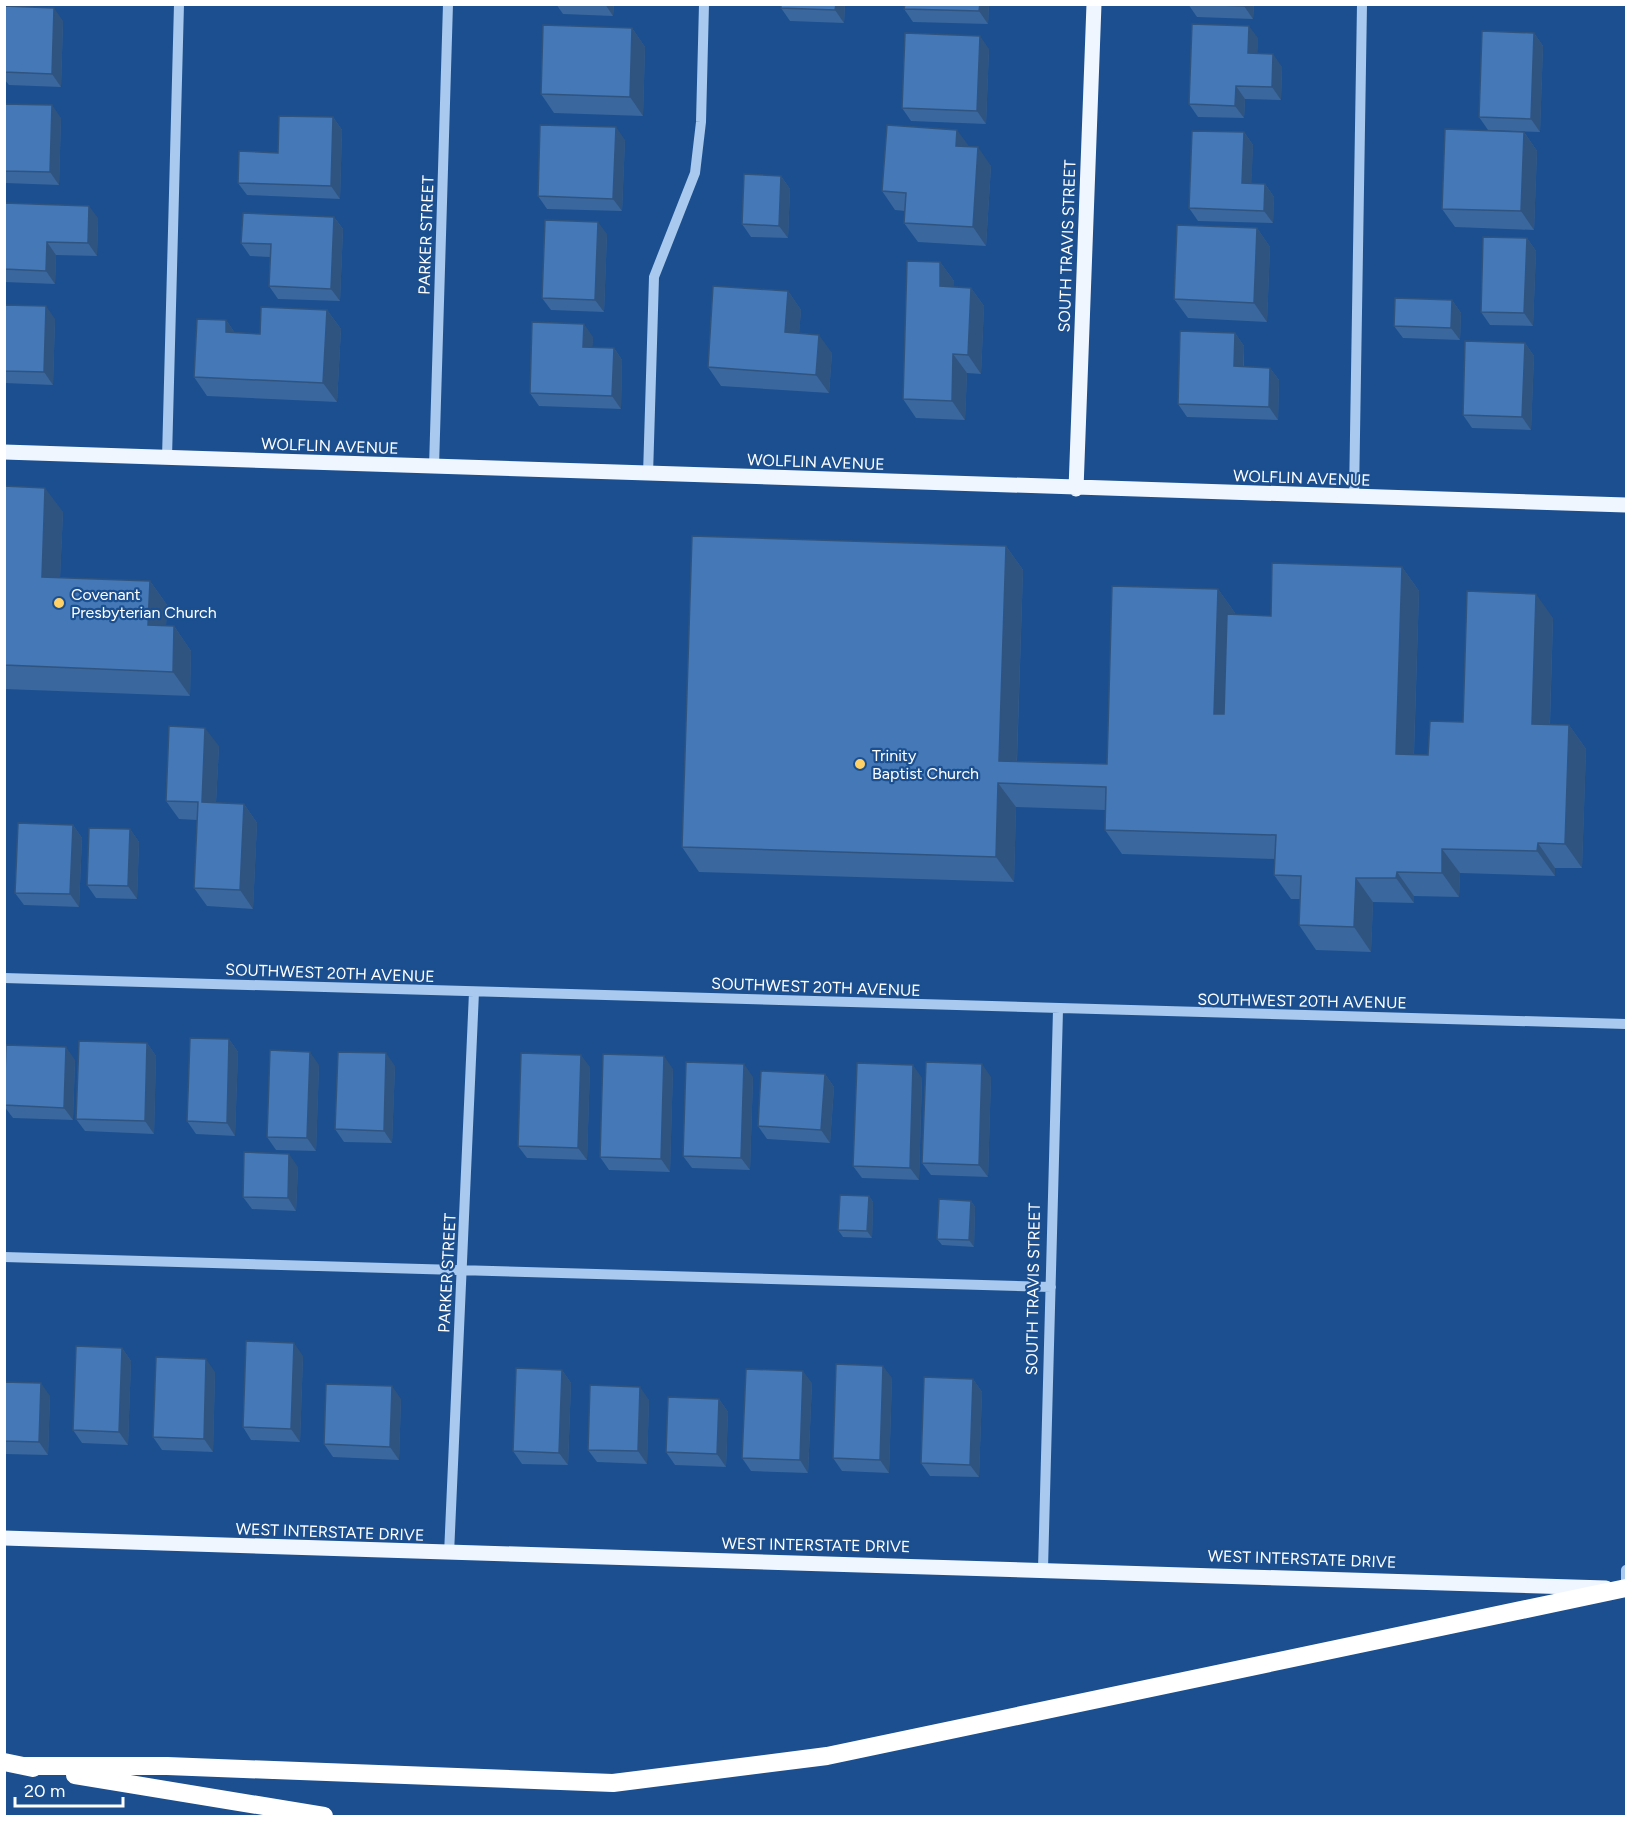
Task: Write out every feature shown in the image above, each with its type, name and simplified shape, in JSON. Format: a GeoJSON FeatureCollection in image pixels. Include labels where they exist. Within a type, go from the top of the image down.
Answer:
{"type":"FeatureCollection","features":[{"type":"Feature","properties":{"kind":"highway"},"geometry":{"type":"LineString","coordinates":[[23,1766],[167,1766],[613,1783],[827,1756],[1626,1588]]}},
{"type":"Feature","properties":{"kind":"highway"},"geometry":{"type":"LineString","coordinates":[[4,1762],[324,1816]]}},
{"type":"Feature","properties":{"kind":"main road","name":"SOUTH TRAVIS STREET"},"geometry":{"type":"LineString","coordinates":[[1076,489],[1094,4]]}},
{"type":"Feature","properties":{"kind":"main road","name":"WOLFLIN AVENUE"},"geometry":{"type":"LineString","coordinates":[[4,452],[1626,506]]}},
{"type":"Feature","properties":{"kind":"main road","name":"WEST INTERSTATE DRIVE"},"geometry":{"type":"LineString","coordinates":[[4,1538],[449,1554],[1043,1569],[1626,1588]]}},
{"type":"Feature","properties":{"kind":"street"},"geometry":{"type":"LineString","coordinates":[[167,458],[178,4]]}},
{"type":"Feature","properties":{"kind":"street","name":"PARKER STREET"},"geometry":{"type":"LineString","coordinates":[[434,467],[448,4]]}},
{"type":"Feature","properties":{"kind":"street"},"geometry":{"type":"LineString","coordinates":[[648,475],[654,277],[695,173],[701,122],[704,4]]}},
{"type":"Feature","properties":{"kind":"street"},"geometry":{"type":"LineString","coordinates":[[1354,497],[1362,4]]}},
{"type":"Feature","properties":{"kind":"street","name":"SOUTHWEST 20TH AVENUE"},"geometry":{"type":"LineString","coordinates":[[4,978],[1058,1010],[1626,1024]]}},
{"type":"Feature","properties":{"kind":"street","name":"PARKER STREET"},"geometry":{"type":"LineString","coordinates":[[449,1554],[474,992]]}},
{"type":"Feature","properties":{"kind":"street","name":"SOUTH TRAVIS STREET"},"geometry":{"type":"LineString","coordinates":[[1043,1569],[1058,1010]]}},
{"type":"Feature","properties":{"kind":"street"},"geometry":{"type":"LineString","coordinates":[[4,1257],[1051,1287]]}},
{"type":"Feature","properties":{"kind":"street"},"geometry":{"type":"LineString","coordinates":[[1626,1570],[1626,1588]]}},
{"type":"Feature","properties":{"kind":"building"},"geometry":{"type":"Polygon","coordinates":[[[781,4],[836,4],[835,10],[781,8],[781,4]]]}},
{"type":"Feature","properties":{"kind":"building"},"geometry":{"type":"Polygon","coordinates":[[[905,4],[980,4],[979,11],[904,9],[905,4]]]}},
{"type":"Feature","properties":{"kind":"building"},"geometry":{"type":"Polygon","coordinates":[[[1193,4],[1244,4],[1244,6],[1193,4]]]}},
{"type":"Feature","properties":{"kind":"building"},"geometry":{"type":"Polygon","coordinates":[[[4,6],[54,8],[52,74],[4,72],[4,6]]]}},
{"type":"Feature","properties":{"kind":"building"},"geometry":{"type":"Polygon","coordinates":[[[1192,24],[1249,26],[1248,53],[1273,54],[1272,87],[1236,86],[1235,106],[1189,104],[1192,24]]]}},
{"type":"Feature","properties":{"kind":"building"},"geometry":{"type":"Polygon","coordinates":[[[543,25],[632,28],[630,97],[541,94],[543,25]]]}},
{"type":"Feature","properties":{"kind":"building"},"geometry":{"type":"Polygon","coordinates":[[[1482,31],[1534,33],[1531,119],[1479,117],[1482,31]]]}},
{"type":"Feature","properties":{"kind":"building"},"geometry":{"type":"Polygon","coordinates":[[[905,33],[980,36],[977,111],[902,108],[905,33]]]}},
{"type":"Feature","properties":{"kind":"building"},"geometry":{"type":"Polygon","coordinates":[[[4,104],[52,105],[50,172],[4,171],[4,104]]]}},
{"type":"Feature","properties":{"kind":"building"},"geometry":{"type":"Polygon","coordinates":[[[279,116],[333,117],[331,186],[238,183],[239,151],[278,153],[279,116]]]}},
{"type":"Feature","properties":{"kind":"building"},"geometry":{"type":"Polygon","coordinates":[[[540,125],[616,127],[613,199],[538,196],[540,125]]]}},
{"type":"Feature","properties":{"kind":"building"},"geometry":{"type":"Polygon","coordinates":[[[887,125],[957,130],[956,146],[978,147],[973,227],[904,223],[906,193],[882,191],[887,125]]]}},
{"type":"Feature","properties":{"kind":"building"},"geometry":{"type":"Polygon","coordinates":[[[1445,129],[1524,132],[1521,211],[1442,209],[1445,129]]]}},
{"type":"Feature","properties":{"kind":"building"},"geometry":{"type":"Polygon","coordinates":[[[1192,131],[1244,132],[1242,183],[1265,184],[1264,211],[1189,208],[1192,131]]]}},
{"type":"Feature","properties":{"kind":"building"},"geometry":{"type":"Polygon","coordinates":[[[744,174],[781,176],[779,226],[742,224],[744,174]]]}},
{"type":"Feature","properties":{"kind":"building"},"geometry":{"type":"Polygon","coordinates":[[[4,203],[89,206],[88,243],[47,242],[46,271],[4,269],[4,203]]]}},
{"type":"Feature","properties":{"kind":"building"},"geometry":{"type":"Polygon","coordinates":[[[243,213],[334,217],[331,289],[269,286],[271,244],[241,243],[243,213]]]}},
{"type":"Feature","properties":{"kind":"building"},"geometry":{"type":"Polygon","coordinates":[[[545,220],[598,222],[595,300],[542,298],[545,220]]]}},
{"type":"Feature","properties":{"kind":"building"},"geometry":{"type":"Polygon","coordinates":[[[1177,225],[1257,228],[1254,303],[1174,299],[1177,225]]]}},
{"type":"Feature","properties":{"kind":"building"},"geometry":{"type":"Polygon","coordinates":[[[1483,237],[1527,238],[1524,313],[1481,312],[1483,237]]]}},
{"type":"Feature","properties":{"kind":"building"},"geometry":{"type":"Polygon","coordinates":[[[907,261],[940,262],[940,286],[971,288],[968,355],[953,354],[952,401],[903,399],[907,261]]]}},
{"type":"Feature","properties":{"kind":"building"},"geometry":{"type":"Polygon","coordinates":[[[713,286],[788,291],[785,332],[819,335],[816,375],[708,367],[713,286]]]}},
{"type":"Feature","properties":{"kind":"building"},"geometry":{"type":"Polygon","coordinates":[[[1395,298],[1452,300],[1451,328],[1394,326],[1395,298]]]}},
{"type":"Feature","properties":{"kind":"building"},"geometry":{"type":"Polygon","coordinates":[[[4,305],[46,306],[44,372],[4,371],[4,305]]]}},
{"type":"Feature","properties":{"kind":"building"},"geometry":{"type":"Polygon","coordinates":[[[261,307],[327,310],[323,383],[194,377],[197,319],[226,320],[226,332],[260,334],[261,307]]]}},
{"type":"Feature","properties":{"kind":"building"},"geometry":{"type":"Polygon","coordinates":[[[532,322],[584,324],[583,347],[614,348],[612,396],[530,393],[532,322]]]}},
{"type":"Feature","properties":{"kind":"building"},"geometry":{"type":"Polygon","coordinates":[[[1180,331],[1235,333],[1234,366],[1270,368],[1269,407],[1178,404],[1180,331]]]}},
{"type":"Feature","properties":{"kind":"building"},"geometry":{"type":"Polygon","coordinates":[[[1465,341],[1525,343],[1522,417],[1463,415],[1465,341]]]}},
{"type":"Feature","properties":{"kind":"building","name":"Covenant Presbyterian Church"},"geometry":{"type":"Polygon","coordinates":[[[4,486],[45,488],[42,577],[150,581],[148,625],[174,626],[173,672],[4,665],[4,486]]]}},
{"type":"Feature","properties":{"kind":"building","name":"Trinity Baptist Church"},"geometry":{"type":"Polygon","coordinates":[[[692,536],[1006,546],[999,761],[1107,764],[1112,586],[1218,589],[1214,714],[1224,714],[1227,614],[1271,616],[1272,563],[1402,567],[1396,754],[1428,755],[1430,721],[1463,722],[1467,591],[1536,594],[1532,724],[1569,725],[1565,844],[1538,843],[1537,851],[1442,849],[1442,873],[1397,872],[1396,878],[1356,878],[1354,927],[1299,925],[1301,876],[1274,875],[1276,835],[1105,830],[1106,787],[998,783],[996,857],[682,847],[692,536]]]}},
{"type":"Feature","properties":{"kind":"building"},"geometry":{"type":"Polygon","coordinates":[[[169,726],[205,728],[202,802],[244,804],[240,890],[194,888],[198,802],[166,801],[169,726]]]}},
{"type":"Feature","properties":{"kind":"building"},"geometry":{"type":"Polygon","coordinates":[[[18,823],[73,825],[70,894],[15,893],[18,823]]]}},
{"type":"Feature","properties":{"kind":"building"},"geometry":{"type":"Polygon","coordinates":[[[89,828],[130,829],[128,886],[87,885],[89,828]]]}},
{"type":"Feature","properties":{"kind":"building"},"geometry":{"type":"Polygon","coordinates":[[[190,1038],[229,1039],[227,1123],[187,1121],[190,1038]]]}},
{"type":"Feature","properties":{"kind":"building"},"geometry":{"type":"Polygon","coordinates":[[[79,1041],[147,1043],[145,1121],[76,1119],[79,1041]]]}},
{"type":"Feature","properties":{"kind":"building"},"geometry":{"type":"Polygon","coordinates":[[[6,1045],[66,1047],[64,1108],[4,1105],[6,1045]]]}},
{"type":"Feature","properties":{"kind":"building"},"geometry":{"type":"Polygon","coordinates":[[[270,1050],[310,1052],[307,1138],[267,1137],[270,1050]]]}},
{"type":"Feature","properties":{"kind":"building"},"geometry":{"type":"Polygon","coordinates":[[[338,1052],[386,1053],[384,1131],[335,1129],[338,1052]]]}},
{"type":"Feature","properties":{"kind":"building"},"geometry":{"type":"Polygon","coordinates":[[[521,1053],[581,1055],[578,1148],[518,1146],[521,1053]]]}},
{"type":"Feature","properties":{"kind":"building"},"geometry":{"type":"Polygon","coordinates":[[[603,1054],[664,1056],[661,1159],[600,1157],[603,1054]]]}},
{"type":"Feature","properties":{"kind":"building"},"geometry":{"type":"Polygon","coordinates":[[[686,1062],[744,1064],[741,1158],[683,1156],[686,1062]]]}},
{"type":"Feature","properties":{"kind":"building"},"geometry":{"type":"Polygon","coordinates":[[[926,1062],[982,1064],[979,1165],[922,1163],[926,1062]]]}},
{"type":"Feature","properties":{"kind":"building"},"geometry":{"type":"Polygon","coordinates":[[[857,1063],[913,1065],[910,1168],[853,1166],[857,1063]]]}},
{"type":"Feature","properties":{"kind":"building"},"geometry":{"type":"Polygon","coordinates":[[[761,1071],[825,1074],[821,1130],[758,1126],[761,1071]]]}},
{"type":"Feature","properties":{"kind":"building"},"geometry":{"type":"Polygon","coordinates":[[[244,1152],[289,1154],[288,1198],[243,1197],[244,1152]]]}},
{"type":"Feature","properties":{"kind":"building"},"geometry":{"type":"Polygon","coordinates":[[[840,1195],[869,1196],[867,1231],[838,1230],[840,1195]]]}},
{"type":"Feature","properties":{"kind":"building"},"geometry":{"type":"Polygon","coordinates":[[[939,1199],[971,1201],[969,1240],[937,1239],[939,1199]]]}},
{"type":"Feature","properties":{"kind":"building"},"geometry":{"type":"Polygon","coordinates":[[[246,1341],[294,1343],[291,1429],[243,1427],[246,1341]]]}},
{"type":"Feature","properties":{"kind":"building"},"geometry":{"type":"Polygon","coordinates":[[[76,1346],[122,1348],[119,1432],[73,1430],[76,1346]]]}},
{"type":"Feature","properties":{"kind":"building"},"geometry":{"type":"Polygon","coordinates":[[[156,1357],[206,1359],[204,1439],[153,1437],[156,1357]]]}},
{"type":"Feature","properties":{"kind":"building"},"geometry":{"type":"Polygon","coordinates":[[[836,1364],[883,1366],[880,1460],[833,1458],[836,1364]]]}},
{"type":"Feature","properties":{"kind":"building"},"geometry":{"type":"Polygon","coordinates":[[[516,1368],[562,1370],[559,1453],[513,1451],[516,1368]]]}},
{"type":"Feature","properties":{"kind":"building"},"geometry":{"type":"Polygon","coordinates":[[[746,1369],[803,1371],[800,1460],[742,1458],[746,1369]]]}},
{"type":"Feature","properties":{"kind":"building"},"geometry":{"type":"Polygon","coordinates":[[[924,1377],[973,1379],[970,1465],[921,1463],[924,1377]]]}},
{"type":"Feature","properties":{"kind":"building"},"geometry":{"type":"Polygon","coordinates":[[[4,1382],[41,1383],[39,1442],[4,1441],[4,1382]]]}},
{"type":"Feature","properties":{"kind":"building"},"geometry":{"type":"Polygon","coordinates":[[[326,1384],[392,1386],[390,1447],[324,1444],[326,1384]]]}},
{"type":"Feature","properties":{"kind":"building"},"geometry":{"type":"Polygon","coordinates":[[[590,1385],[640,1387],[638,1451],[588,1450],[590,1385]]]}},
{"type":"Feature","properties":{"kind":"building"},"geometry":{"type":"Polygon","coordinates":[[[668,1397],[719,1399],[717,1454],[666,1452],[668,1397]]]}},
{"type":"Feature","properties":{"kind":"place","name":"Covenant Presbyterian Church"},"geometry":{"type":"Point","coordinates":[59,603]}},
{"type":"Feature","properties":{"kind":"place","name":"Trinity Baptist Church"},"geometry":{"type":"Point","coordinates":[860,764]}}]}
